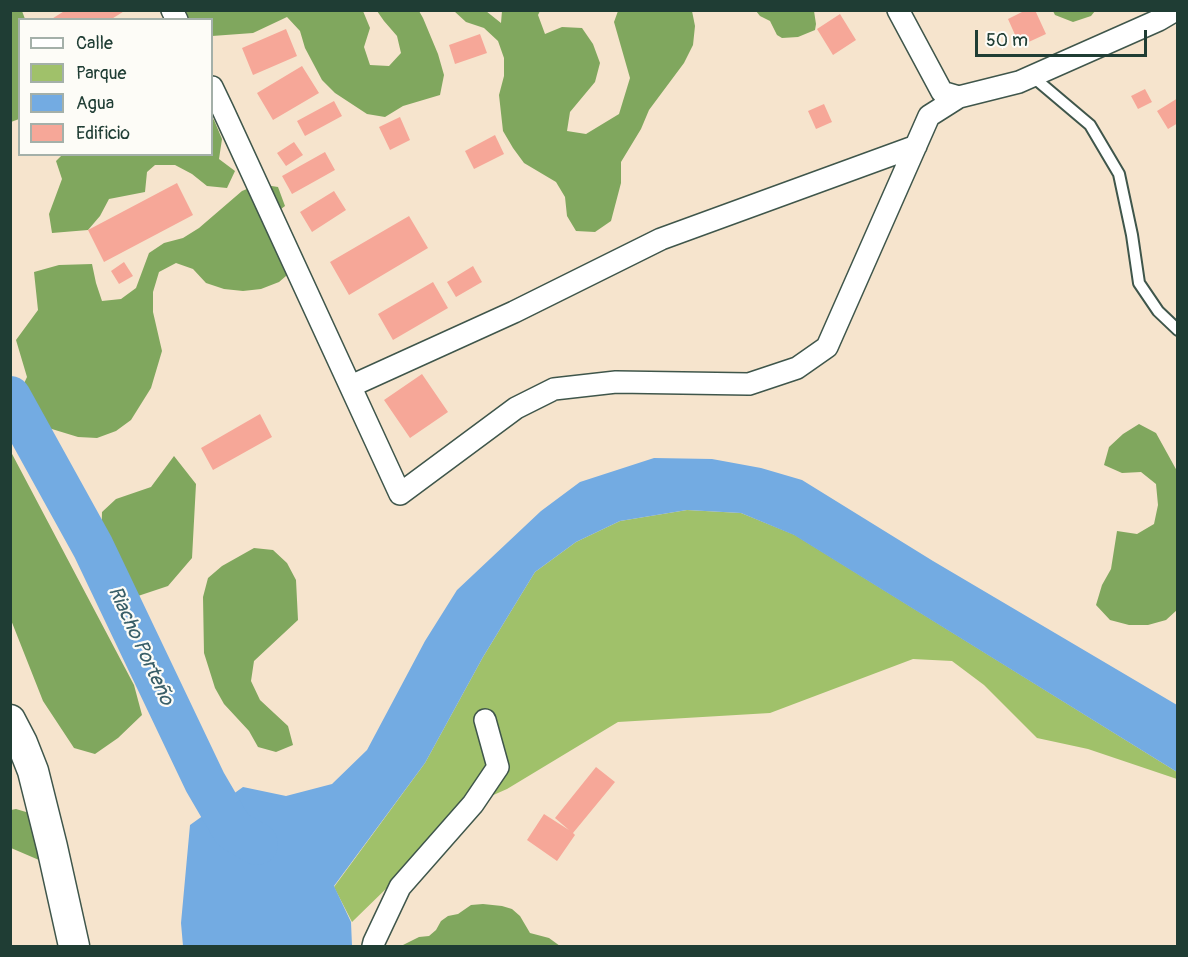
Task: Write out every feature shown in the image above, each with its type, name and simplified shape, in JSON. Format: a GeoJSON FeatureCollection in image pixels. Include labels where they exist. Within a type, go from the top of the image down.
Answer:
{"type":"FeatureCollection","features":[{"type":"Feature","properties":{"kind":"street"},"geometry":{"type":"LineString","coordinates":[[898,10],[942,92],[959,97]]}},
{"type":"Feature","properties":{"kind":"street"},"geometry":{"type":"LineString","coordinates":[[213,89],[400,494],[516,408],[554,389],[616,382],[749,384],[797,368],[827,346],[929,116],[959,97],[1019,82],[1159,20],[1176,10]]}},
{"type":"Feature","properties":{"kind":"street"},"geometry":{"type":"LineString","coordinates":[[351,386],[514,312],[661,239],[916,146]]}},
{"type":"Feature","properties":{"kind":"street"},"geometry":{"type":"LineString","coordinates":[[10,720],[33,771],[74,946]]}},
{"type":"Feature","properties":{"kind":"street"},"geometry":{"type":"LineString","coordinates":[[374,946],[400,887],[473,804],[498,767],[485,720]]}},
{"type":"Feature","properties":{"kind":"lane"},"geometry":{"type":"LineString","coordinates":[[1032,76],[1090,125],[1119,174],[1132,235],[1138,283],[1158,311],[1178,330]]}},
{"type":"Feature","properties":{"kind":"green space"},"geometry":{"type":"Polygon","coordinates":[[[11,10],[22,11],[25,18],[18,18],[18,119],[11,122],[11,10]]]}},
{"type":"Feature","properties":{"kind":"green space"},"geometry":{"type":"Polygon","coordinates":[[[1053,10],[1095,11],[1091,16],[1073,22],[1055,15],[1053,10]]]}},
{"type":"Feature","properties":{"kind":"green space"},"geometry":{"type":"Polygon","coordinates":[[[177,11],[363,11],[370,28],[364,47],[370,65],[389,66],[401,53],[397,36],[377,11],[419,11],[438,54],[444,75],[440,95],[403,106],[385,117],[367,114],[335,93],[322,80],[305,48],[300,31],[287,17],[253,33],[213,36],[213,18],[180,18],[177,11]]]}},
{"type":"Feature","properties":{"kind":"green space"},"geometry":{"type":"Polygon","coordinates":[[[454,11],[486,11],[501,23],[502,11],[540,11],[538,15],[545,34],[562,27],[582,28],[593,44],[600,63],[595,82],[570,112],[567,131],[586,134],[619,114],[630,78],[614,22],[618,11],[692,11],[695,26],[693,45],[684,63],[649,110],[641,129],[621,162],[621,183],[611,221],[595,232],[576,231],[567,216],[565,197],[556,182],[524,163],[503,131],[499,95],[504,76],[504,58],[498,41],[484,28],[466,22],[454,11]]]}},
{"type":"Feature","properties":{"kind":"green space"},"geometry":{"type":"Polygon","coordinates":[[[756,11],[814,11],[815,30],[798,37],[782,38],[777,35],[770,21],[756,11]]]}},
{"type":"Feature","properties":{"kind":"green space"},"geometry":{"type":"Polygon","coordinates":[[[213,119],[222,139],[219,159],[235,171],[227,188],[207,186],[192,174],[175,165],[155,165],[147,172],[145,192],[109,199],[100,216],[88,230],[52,233],[49,214],[62,179],[56,161],[61,156],[213,156],[213,119]]]}},
{"type":"Feature","properties":{"kind":"green space"},"geometry":{"type":"Polygon","coordinates":[[[259,184],[278,187],[285,206],[269,218],[293,270],[279,282],[261,289],[243,291],[224,289],[206,283],[193,269],[176,263],[159,272],[153,292],[153,312],[162,351],[151,388],[131,420],[116,431],[97,438],[78,437],[42,426],[25,416],[19,394],[27,377],[16,340],[38,310],[34,272],[59,265],[92,264],[102,301],[121,299],[136,288],[149,253],[164,243],[183,238],[199,228],[242,191],[259,184]]]}},
{"type":"Feature","properties":{"kind":"green space"},"geometry":{"type":"Polygon","coordinates":[[[1139,424],[1156,433],[1177,471],[1177,610],[1166,620],[1148,625],[1129,625],[1110,620],[1096,605],[1102,585],[1111,569],[1117,531],[1137,534],[1154,524],[1158,505],[1156,484],[1141,472],[1122,473],[1104,465],[1109,447],[1139,424]]]}},
{"type":"Feature","properties":{"kind":"green space"},"geometry":{"type":"Polygon","coordinates":[[[11,452],[134,685],[142,715],[118,738],[95,754],[74,748],[43,701],[11,620],[11,452]]]}},
{"type":"Feature","properties":{"kind":"green space"},"geometry":{"type":"Polygon","coordinates":[[[174,456],[196,484],[192,558],[168,586],[135,597],[101,551],[102,512],[116,499],[151,487],[174,456]]]}},
{"type":"Feature","properties":{"kind":"green space"},"geometry":{"type":"Polygon","coordinates":[[[687,510],[741,513],[795,535],[1177,772],[1177,779],[1088,749],[1037,738],[984,685],[952,661],[913,659],[770,713],[618,722],[507,789],[473,804],[352,922],[334,887],[425,763],[483,657],[535,572],[576,542],[620,521],[687,510]]]}},
{"type":"Feature","properties":{"kind":"green space"},"geometry":{"type":"Polygon","coordinates":[[[254,548],[273,550],[287,563],[296,580],[298,620],[254,661],[251,681],[260,700],[288,726],[293,745],[276,752],[258,747],[249,731],[224,704],[215,688],[204,653],[203,597],[208,578],[222,566],[254,548]]]}},
{"type":"Feature","properties":{"kind":"green space"},"geometry":{"type":"Polygon","coordinates":[[[16,809],[53,820],[65,834],[55,851],[39,860],[11,848],[11,810],[16,809]]]}},
{"type":"Feature","properties":{"kind":"green space"},"geometry":{"type":"Polygon","coordinates":[[[483,904],[512,909],[520,916],[530,933],[549,938],[560,946],[401,946],[419,937],[429,936],[448,916],[458,914],[471,905],[483,904]]]}},
{"type":"Feature","properties":{"kind":"water"},"geometry":{"type":"Polygon","coordinates":[[[654,458],[712,459],[761,468],[802,480],[933,561],[1177,705],[1177,772],[794,535],[741,513],[687,510],[620,521],[576,542],[535,572],[483,657],[425,763],[334,886],[351,922],[352,946],[183,946],[181,923],[190,825],[243,787],[286,796],[332,784],[367,750],[425,641],[457,590],[541,511],[580,482],[654,458]]]}},
{"type":"Feature","properties":{"kind":"building"},"geometry":{"type":"Polygon","coordinates":[[[66,10],[126,10],[113,18],[53,18],[66,10]]]}},
{"type":"Feature","properties":{"kind":"building"},"geometry":{"type":"Polygon","coordinates":[[[1026,10],[1035,10],[1046,34],[1020,46],[1008,19],[1026,10]]]}},
{"type":"Feature","properties":{"kind":"building"},"geometry":{"type":"Polygon","coordinates":[[[840,14],[856,40],[833,55],[817,29],[840,14]]]}},
{"type":"Feature","properties":{"kind":"building"},"geometry":{"type":"Polygon","coordinates":[[[286,29],[297,56],[253,75],[242,48],[286,29]]]}},
{"type":"Feature","properties":{"kind":"building"},"geometry":{"type":"Polygon","coordinates":[[[480,34],[487,53],[455,64],[449,45],[480,34]]]}},
{"type":"Feature","properties":{"kind":"building"},"geometry":{"type":"Polygon","coordinates":[[[302,66],[319,93],[273,120],[257,93],[302,66]]]}},
{"type":"Feature","properties":{"kind":"building"},"geometry":{"type":"Polygon","coordinates":[[[1145,89],[1152,102],[1138,109],[1131,96],[1145,89]]]}},
{"type":"Feature","properties":{"kind":"building"},"geometry":{"type":"Polygon","coordinates":[[[1178,98],[1178,123],[1168,129],[1157,111],[1178,98]]]}},
{"type":"Feature","properties":{"kind":"building"},"geometry":{"type":"Polygon","coordinates":[[[334,101],[342,116],[305,136],[297,121],[334,101]]]}},
{"type":"Feature","properties":{"kind":"building"},"geometry":{"type":"Polygon","coordinates":[[[824,104],[832,122],[816,129],[808,111],[824,104]]]}},
{"type":"Feature","properties":{"kind":"building"},"geometry":{"type":"Polygon","coordinates":[[[400,117],[410,140],[390,150],[379,127],[400,117]]]}},
{"type":"Feature","properties":{"kind":"building"},"geometry":{"type":"Polygon","coordinates":[[[495,135],[504,154],[474,169],[465,151],[495,135]]]}},
{"type":"Feature","properties":{"kind":"building"},"geometry":{"type":"Polygon","coordinates":[[[294,142],[303,155],[286,166],[277,153],[294,142]]]}},
{"type":"Feature","properties":{"kind":"building"},"geometry":{"type":"Polygon","coordinates":[[[325,152],[335,170],[292,194],[282,176],[325,152]]]}},
{"type":"Feature","properties":{"kind":"building"},"geometry":{"type":"Polygon","coordinates":[[[177,183],[193,215],[104,262],[88,230],[177,183]]]}},
{"type":"Feature","properties":{"kind":"building"},"geometry":{"type":"Polygon","coordinates":[[[334,191],[346,210],[312,232],[300,212],[334,191]]]}},
{"type":"Feature","properties":{"kind":"building"},"geometry":{"type":"Polygon","coordinates":[[[409,216],[428,248],[349,295],[330,262],[409,216]]]}},
{"type":"Feature","properties":{"kind":"building"},"geometry":{"type":"Polygon","coordinates":[[[124,262],[133,276],[119,284],[111,271],[124,262]]]}},
{"type":"Feature","properties":{"kind":"building"},"geometry":{"type":"Polygon","coordinates":[[[473,266],[482,282],[456,297],[447,282],[473,266]]]}},
{"type":"Feature","properties":{"kind":"building"},"geometry":{"type":"Polygon","coordinates":[[[433,282],[448,308],[393,340],[378,314],[433,282]]]}},
{"type":"Feature","properties":{"kind":"building"},"geometry":{"type":"Polygon","coordinates":[[[422,374],[448,412],[410,438],[384,400],[422,374]]]}},
{"type":"Feature","properties":{"kind":"building"},"geometry":{"type":"Polygon","coordinates":[[[260,414],[272,437],[213,470],[201,448],[260,414]]]}},
{"type":"Feature","properties":{"kind":"building"},"geometry":{"type":"Polygon","coordinates":[[[596,767],[615,782],[573,833],[575,835],[557,861],[527,840],[544,814],[569,830],[555,818],[596,767]]]}},
{"type":"Feature","properties":{"kind":"waterway","name":"Riacho Porteño"},"geometry":{"type":"LineString","coordinates":[[10,397],[93,547],[205,782],[233,830],[257,844]]}}]}
